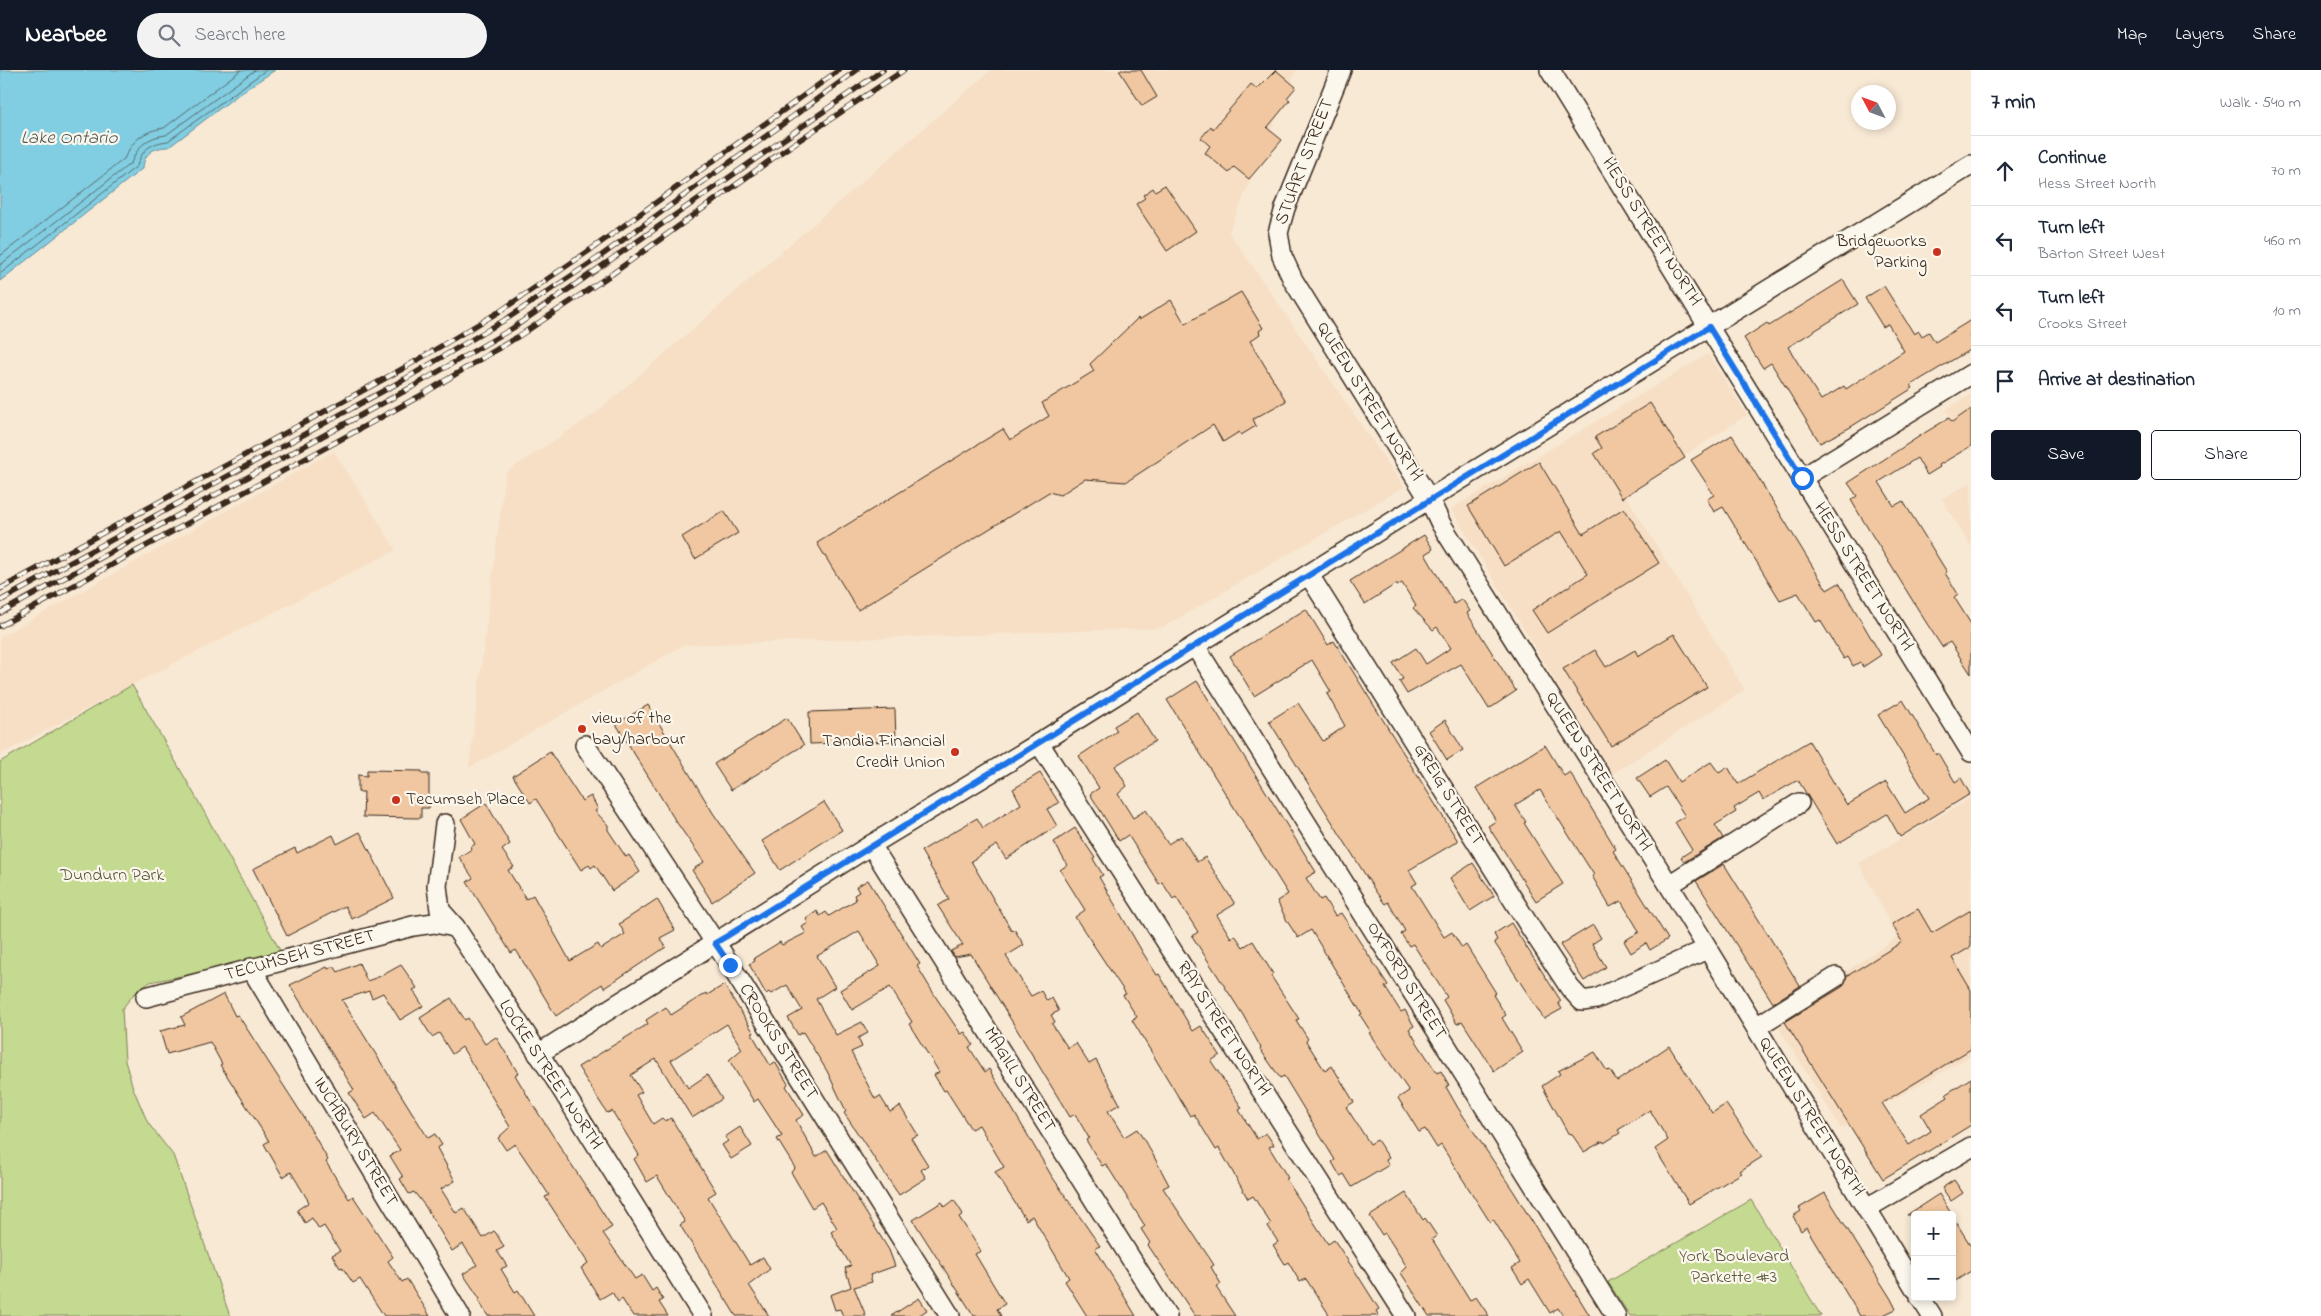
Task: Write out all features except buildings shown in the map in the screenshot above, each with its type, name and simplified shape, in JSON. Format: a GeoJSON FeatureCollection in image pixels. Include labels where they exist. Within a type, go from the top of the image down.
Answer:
{"type":"FeatureCollection","features":[{"type":"Feature","properties":{"kind":"street","name":"STUART STREET"},"geometry":{"type":"LineString","coordinates":[[1282,256],[1278,233],[1285,208],[1341,70]]}},
{"type":"Feature","properties":{"kind":"street","name":"HESS STREET NORTH"},"geometry":{"type":"LineString","coordinates":[[1550,70],[1971,752]]}},
{"type":"Feature","properties":{"kind":"street"},"geometry":{"type":"LineString","coordinates":[[538,1054],[871,845],[1196,646],[1429,499],[1971,165]]}},
{"type":"Feature","properties":{"kind":"street","name":"QUEEN STREET NORTH"},"geometry":{"type":"LineString","coordinates":[[1282,256],[1293,280],[1429,499],[1441,524],[1669,885],[1706,949],[1756,1027],[1911,1281]]}},
{"type":"Feature","properties":{"kind":"street"},"geometry":{"type":"LineString","coordinates":[[1802,478],[1971,374]]}},
{"type":"Feature","properties":{"kind":"street","name":"GREIG STREET"},"geometry":{"type":"LineString","coordinates":[[1309,576],[1570,988],[1582,1001],[1596,999],[1706,949]]}},
{"type":"Feature","properties":{"kind":"street","name":"OXFORD STREET"},"geometry":{"type":"LineString","coordinates":[[1196,646],[1616,1316]]}},
{"type":"Feature","properties":{"kind":"street","name":"RAY STREET NORTH"},"geometry":{"type":"LineString","coordinates":[[1039,743],[1406,1316]]}},
{"type":"Feature","properties":{"kind":"street","name":"CROOKS STREET"},"geometry":{"type":"LineString","coordinates":[[585,745],[715,943],[950,1316]]}},
{"type":"Feature","properties":{"kind":"street"},"geometry":{"type":"LineString","coordinates":[[1669,885],[1799,803]]}},
{"type":"Feature","properties":{"kind":"street","name":"LOCKE STREET NORTH"},"geometry":{"type":"LineString","coordinates":[[444,824],[437,886],[440,910],[455,927],[538,1054],[703,1316]]}},
{"type":"Feature","properties":{"kind":"street","name":"MAGILL STREET"},"geometry":{"type":"LineString","coordinates":[[871,845],[1167,1316]]}},
{"type":"Feature","properties":{"kind":"street","name":"TECUMSEH STREET"},"geometry":{"type":"LineString","coordinates":[[146,997],[413,926],[434,923],[455,927]]}},
{"type":"Feature","properties":{"kind":"street","name":"INCHBURY STREET"},"geometry":{"type":"LineString","coordinates":[[251,968],[460,1316]]}},
{"type":"Feature","properties":{"kind":"street"},"geometry":{"type":"LineString","coordinates":[[1756,1027],[1836,977]]}},
{"type":"Feature","properties":{"kind":"street"},"geometry":{"type":"LineString","coordinates":[[1867,1208],[1971,1147]]}},
{"type":"Feature","properties":{"kind":"street"},"geometry":{"type":"LineString","coordinates":[[1923,1301],[1932,1316]]}},
{"type":"Feature","properties":{"kind":"shaded area"},"geometry":{"type":"Polygon","coordinates":[[[991,70],[1296,70],[1229,232],[1404,487],[1162,628],[684,645],[469,768],[505,473],[597,412],[991,70]]]}},
{"type":"Feature","properties":{"kind":"shaded area"},"geometry":{"type":"Polygon","coordinates":[[[1708,354],[1747,415],[1625,494],[1745,690],[1612,774],[1451,509],[1708,354]]]}},
{"type":"Feature","properties":{"kind":"shaded area"},"geometry":{"type":"Polygon","coordinates":[[[1971,394],[1971,449],[1946,410],[1971,394]]]}},
{"type":"Feature","properties":{"kind":"shaded area"},"geometry":{"type":"Polygon","coordinates":[[[334,451],[396,550],[0,755],[0,637],[334,451]]]}},
{"type":"Feature","properties":{"kind":"shaded area"},"geometry":{"type":"Polygon","coordinates":[[[1971,482],[1971,547],[1942,499],[1971,482]]]}},
{"type":"Feature","properties":{"kind":"shaded area"},"geometry":{"type":"Polygon","coordinates":[[[1971,798],[1971,1056],[1841,1129],[1774,1020],[1897,937],[1859,863],[1971,798]]]}},
{"type":"Feature","properties":{"kind":"green space","name":"Dundurn Park"},"geometry":{"type":"Polygon","coordinates":[[[132,685],[281,952],[218,969],[150,982],[133,995],[122,1009],[125,1061],[133,1088],[148,1123],[173,1155],[230,1316],[0,1316],[0,762],[132,685]]]}},
{"type":"Feature","properties":{"kind":"green space","name":"York Boulevard Parkette #3"},"geometry":{"type":"Polygon","coordinates":[[[1751,1200],[1821,1316],[1630,1316],[1608,1282],[1751,1200]]]}},
{"type":"Feature","properties":{"kind":"water","name":"Lake Ontario"},"geometry":{"type":"Polygon","coordinates":[[[0,70],[275,70],[239,94],[169,147],[155,149],[148,154],[143,168],[0,281],[0,70]]]}},
{"type":"Feature","properties":{"kind":"railway"},"geometry":{"type":"LineString","coordinates":[[0,589],[404,368],[502,310],[593,248],[839,70]]}},
{"type":"Feature","properties":{"kind":"railway"},"geometry":{"type":"LineString","coordinates":[[0,601],[405,379],[508,318],[598,258],[857,70]]}},
{"type":"Feature","properties":{"kind":"railway"},"geometry":{"type":"LineString","coordinates":[[0,613],[412,387],[513,328],[883,70]]}},
{"type":"Feature","properties":{"kind":"railway"},"geometry":{"type":"LineString","coordinates":[[0,626],[418,397],[519,336],[612,274],[783,151],[904,70]]}},
{"type":"Feature","properties":{"kind":"place","name":"Bridgeworks Parking"},"geometry":{"type":"Point","coordinates":[1937,252]}},
{"type":"Feature","properties":{"kind":"place","name":"view of the bay/harbour"},"geometry":{"type":"Point","coordinates":[582,729]}},
{"type":"Feature","properties":{"kind":"place","name":"Tandia Financial Credit Union"},"geometry":{"type":"Point","coordinates":[955,752]}},
{"type":"Feature","properties":{"kind":"place","name":"Tecumseh Place"},"geometry":{"type":"Point","coordinates":[396,800]}},
{"type":"Feature","properties":{"kind":"route"},"geometry":{"type":"LineString","coordinates":[[730,965],[715,943],[1709,327],[1802,478]]}}]}
